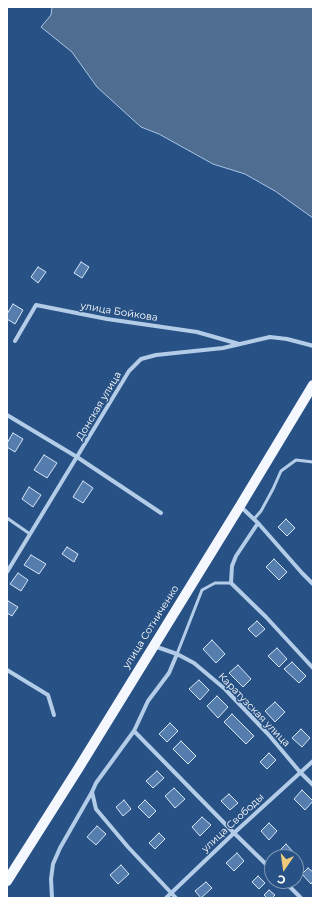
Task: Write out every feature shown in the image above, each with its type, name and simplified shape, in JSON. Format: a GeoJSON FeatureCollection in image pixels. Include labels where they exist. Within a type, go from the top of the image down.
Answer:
{"type":"FeatureCollection","features":[{"type":"Feature","properties":{"kind":"main road","name":"улица Сотниченко"},"geometry":{"type":"LineString","coordinates":[[7,881],[74,776],[313,385]]}},
{"type":"Feature","properties":{"kind":"street","name":"улица Бойкова"},"geometry":{"type":"LineString","coordinates":[[16,341],[36,304],[107,320],[197,332],[239,345]]}},
{"type":"Feature","properties":{"kind":"street","name":"Донская улица"},"geometry":{"type":"LineString","coordinates":[[7,572],[129,371],[141,359],[156,355],[223,348],[270,337],[287,339],[313,346]]}},
{"type":"Feature","properties":{"kind":"street"},"geometry":{"type":"LineString","coordinates":[[7,415],[77,457],[161,513]]}},
{"type":"Feature","properties":{"kind":"street"},"geometry":{"type":"LineString","coordinates":[[240,506],[258,523],[313,584]]}},
{"type":"Feature","properties":{"kind":"street"},"geometry":{"type":"LineString","coordinates":[[258,523],[236,556],[232,566],[231,583],[266,617],[313,668]]}},
{"type":"Feature","properties":{"kind":"street","name":"Каратузская улица"},"geometry":{"type":"LineString","coordinates":[[153,646],[177,654],[194,663],[225,689],[268,734],[313,785]]}},
{"type":"Feature","properties":{"kind":"street"},"geometry":{"type":"LineString","coordinates":[[52,898],[51,879],[53,864],[60,848],[96,783],[134,731],[148,701],[169,673],[177,654]]}},
{"type":"Feature","properties":{"kind":"street"},"geometry":{"type":"LineString","coordinates":[[7,670],[48,695],[54,715]]}},
{"type":"Feature","properties":{"kind":"street"},"geometry":{"type":"LineString","coordinates":[[134,731],[264,862]]}},
{"type":"Feature","properties":{"kind":"street","name":"улица Свободы"},"geometry":{"type":"LineString","coordinates":[[166,898],[313,761]]}},
{"type":"Feature","properties":{"kind":"street"},"geometry":{"type":"LineString","coordinates":[[92,792],[96,809],[128,847],[176,898]]}},
{"type":"Feature","properties":{"kind":"street"},"geometry":{"type":"LineString","coordinates":[[292,889],[301,898]]}},
{"type":"Feature","properties":{"kind":"lane"},"geometry":{"type":"LineString","coordinates":[[254,519],[261,511],[281,471],[296,460],[313,462]]}},
{"type":"Feature","properties":{"kind":"lane"},"geometry":{"type":"LineString","coordinates":[[7,518],[30,534]]}},
{"type":"Feature","properties":{"kind":"lane"},"geometry":{"type":"LineString","coordinates":[[7,562],[11,566]]}},
{"type":"Feature","properties":{"kind":"lane"},"geometry":{"type":"LineString","coordinates":[[177,654],[202,590],[215,583],[231,583]]}},
{"type":"Feature","properties":{"kind":"water"},"geometry":{"type":"Polygon","coordinates":[[[52,7],[313,7],[313,218],[275,191],[245,174],[213,164],[159,134],[141,127],[97,87],[72,52],[41,27],[51,15],[52,7]]]}},
{"type":"Feature","properties":{"kind":"building"},"geometry":{"type":"Polygon","coordinates":[[[81,262],[89,267],[82,278],[74,273],[81,262]]]}},
{"type":"Feature","properties":{"kind":"building"},"geometry":{"type":"Polygon","coordinates":[[[38,267],[46,272],[38,283],[31,277],[38,267]]]}},
{"type":"Feature","properties":{"kind":"building"},"geometry":{"type":"Polygon","coordinates":[[[13,304],[23,310],[15,324],[7,319],[7,314],[13,304]]]}},
{"type":"Feature","properties":{"kind":"building"},"geometry":{"type":"Polygon","coordinates":[[[13,433],[23,439],[15,452],[7,447],[7,443],[13,433]]]}},
{"type":"Feature","properties":{"kind":"building"},"geometry":{"type":"Polygon","coordinates":[[[44,455],[57,463],[47,478],[34,470],[44,455]]]}},
{"type":"Feature","properties":{"kind":"building"},"geometry":{"type":"Polygon","coordinates":[[[83,481],[93,488],[83,503],[73,497],[83,481]]]}},
{"type":"Feature","properties":{"kind":"building"},"geometry":{"type":"Polygon","coordinates":[[[29,487],[41,495],[33,507],[22,499],[29,487]]]}},
{"type":"Feature","properties":{"kind":"building"},"geometry":{"type":"Polygon","coordinates":[[[286,519],[295,528],[287,536],[278,527],[286,519]]]}},
{"type":"Feature","properties":{"kind":"building"},"geometry":{"type":"Polygon","coordinates":[[[67,547],[78,554],[74,562],[62,554],[67,547]]]}},
{"type":"Feature","properties":{"kind":"building"},"geometry":{"type":"Polygon","coordinates":[[[31,555],[46,564],[39,574],[24,565],[31,555]]]}},
{"type":"Feature","properties":{"kind":"building"},"geometry":{"type":"Polygon","coordinates":[[[274,559],[287,572],[279,580],[266,567],[274,559]]]}},
{"type":"Feature","properties":{"kind":"building"},"geometry":{"type":"Polygon","coordinates":[[[18,573],[28,580],[21,591],[10,584],[18,573]]]}},
{"type":"Feature","properties":{"kind":"building"},"geometry":{"type":"Polygon","coordinates":[[[8,601],[18,607],[12,616],[7,613],[8,601]]]}},
{"type":"Feature","properties":{"kind":"building"},"geometry":{"type":"Polygon","coordinates":[[[257,621],[265,629],[256,637],[248,629],[257,621]]]}},
{"type":"Feature","properties":{"kind":"building"},"geometry":{"type":"Polygon","coordinates":[[[212,640],[225,654],[216,663],[203,649],[212,640]]]}},
{"type":"Feature","properties":{"kind":"building"},"geometry":{"type":"Polygon","coordinates":[[[277,648],[287,659],[279,667],[268,656],[277,648]]]}},
{"type":"Feature","properties":{"kind":"building"},"geometry":{"type":"Polygon","coordinates":[[[292,662],[306,676],[299,683],[284,669],[292,662]]]}},
{"type":"Feature","properties":{"kind":"building"},"geometry":{"type":"Polygon","coordinates":[[[238,665],[251,679],[243,687],[229,673],[238,665]]]}},
{"type":"Feature","properties":{"kind":"building"},"geometry":{"type":"Polygon","coordinates":[[[199,680],[209,690],[200,700],[189,689],[199,680]]]}},
{"type":"Feature","properties":{"kind":"building"},"geometry":{"type":"Polygon","coordinates":[[[217,696],[228,707],[218,718],[207,706],[217,696]]]}},
{"type":"Feature","properties":{"kind":"building"},"geometry":{"type":"Polygon","coordinates":[[[275,702],[285,712],[275,722],[265,711],[275,702]]]}},
{"type":"Feature","properties":{"kind":"building"},"geometry":{"type":"Polygon","coordinates":[[[232,714],[254,736],[246,744],[224,722],[232,714]]]}},
{"type":"Feature","properties":{"kind":"building"},"geometry":{"type":"Polygon","coordinates":[[[170,723],[178,731],[167,742],[159,734],[170,723]]]}},
{"type":"Feature","properties":{"kind":"building"},"geometry":{"type":"Polygon","coordinates":[[[301,729],[310,738],[302,747],[292,738],[301,729]]]}},
{"type":"Feature","properties":{"kind":"building"},"geometry":{"type":"Polygon","coordinates":[[[181,741],[196,756],[188,764],[173,749],[181,741]]]}},
{"type":"Feature","properties":{"kind":"building"},"geometry":{"type":"Polygon","coordinates":[[[269,753],[276,760],[267,769],[260,762],[269,753]]]}},
{"type":"Feature","properties":{"kind":"building"},"geometry":{"type":"Polygon","coordinates":[[[157,771],[164,778],[153,788],[146,781],[157,771]]]}},
{"type":"Feature","properties":{"kind":"building"},"geometry":{"type":"Polygon","coordinates":[[[174,788],[185,799],[175,808],[165,796],[174,788]]]}},
{"type":"Feature","properties":{"kind":"building"},"geometry":{"type":"Polygon","coordinates":[[[302,790],[313,801],[305,810],[294,799],[302,790]]]}},
{"type":"Feature","properties":{"kind":"building"},"geometry":{"type":"Polygon","coordinates":[[[229,794],[238,803],[230,810],[221,801],[229,794]]]}},
{"type":"Feature","properties":{"kind":"building"},"geometry":{"type":"Polygon","coordinates":[[[124,800],[131,809],[123,816],[116,807],[124,800]]]}},
{"type":"Feature","properties":{"kind":"building"},"geometry":{"type":"Polygon","coordinates":[[[145,800],[156,811],[149,818],[138,807],[145,800]]]}},
{"type":"Feature","properties":{"kind":"building"},"geometry":{"type":"Polygon","coordinates":[[[202,817],[211,825],[200,836],[192,827],[202,817]]]}},
{"type":"Feature","properties":{"kind":"building"},"geometry":{"type":"Polygon","coordinates":[[[269,823],[277,831],[269,840],[261,831],[269,823]]]}},
{"type":"Feature","properties":{"kind":"building"},"geometry":{"type":"Polygon","coordinates":[[[97,826],[106,834],[96,845],[87,837],[97,826]]]}},
{"type":"Feature","properties":{"kind":"building"},"geometry":{"type":"Polygon","coordinates":[[[159,833],[165,839],[155,849],[149,843],[159,833]]]}},
{"type":"Feature","properties":{"kind":"building"},"geometry":{"type":"Polygon","coordinates":[[[286,844],[290,849],[281,849],[286,844]]]}},
{"type":"Feature","properties":{"kind":"building"},"geometry":{"type":"Polygon","coordinates":[[[237,853],[244,861],[234,871],[226,863],[237,853]]]}},
{"type":"Feature","properties":{"kind":"building"},"geometry":{"type":"Polygon","coordinates":[[[121,865],[129,874],[118,884],[110,875],[121,865]]]}},
{"type":"Feature","properties":{"kind":"building"},"geometry":{"type":"Polygon","coordinates":[[[308,868],[313,872],[313,881],[311,884],[304,876],[304,872],[308,868]]]}},
{"type":"Feature","properties":{"kind":"building"},"geometry":{"type":"Polygon","coordinates":[[[258,876],[264,884],[259,889],[252,882],[258,876]]]}},
{"type":"Feature","properties":{"kind":"building"},"geometry":{"type":"Polygon","coordinates":[[[206,882],[212,888],[201,898],[195,891],[206,882]]]}},
{"type":"Feature","properties":{"kind":"building"},"geometry":{"type":"Polygon","coordinates":[[[269,890],[275,895],[272,898],[267,898],[264,895],[269,890]]]}}]}
